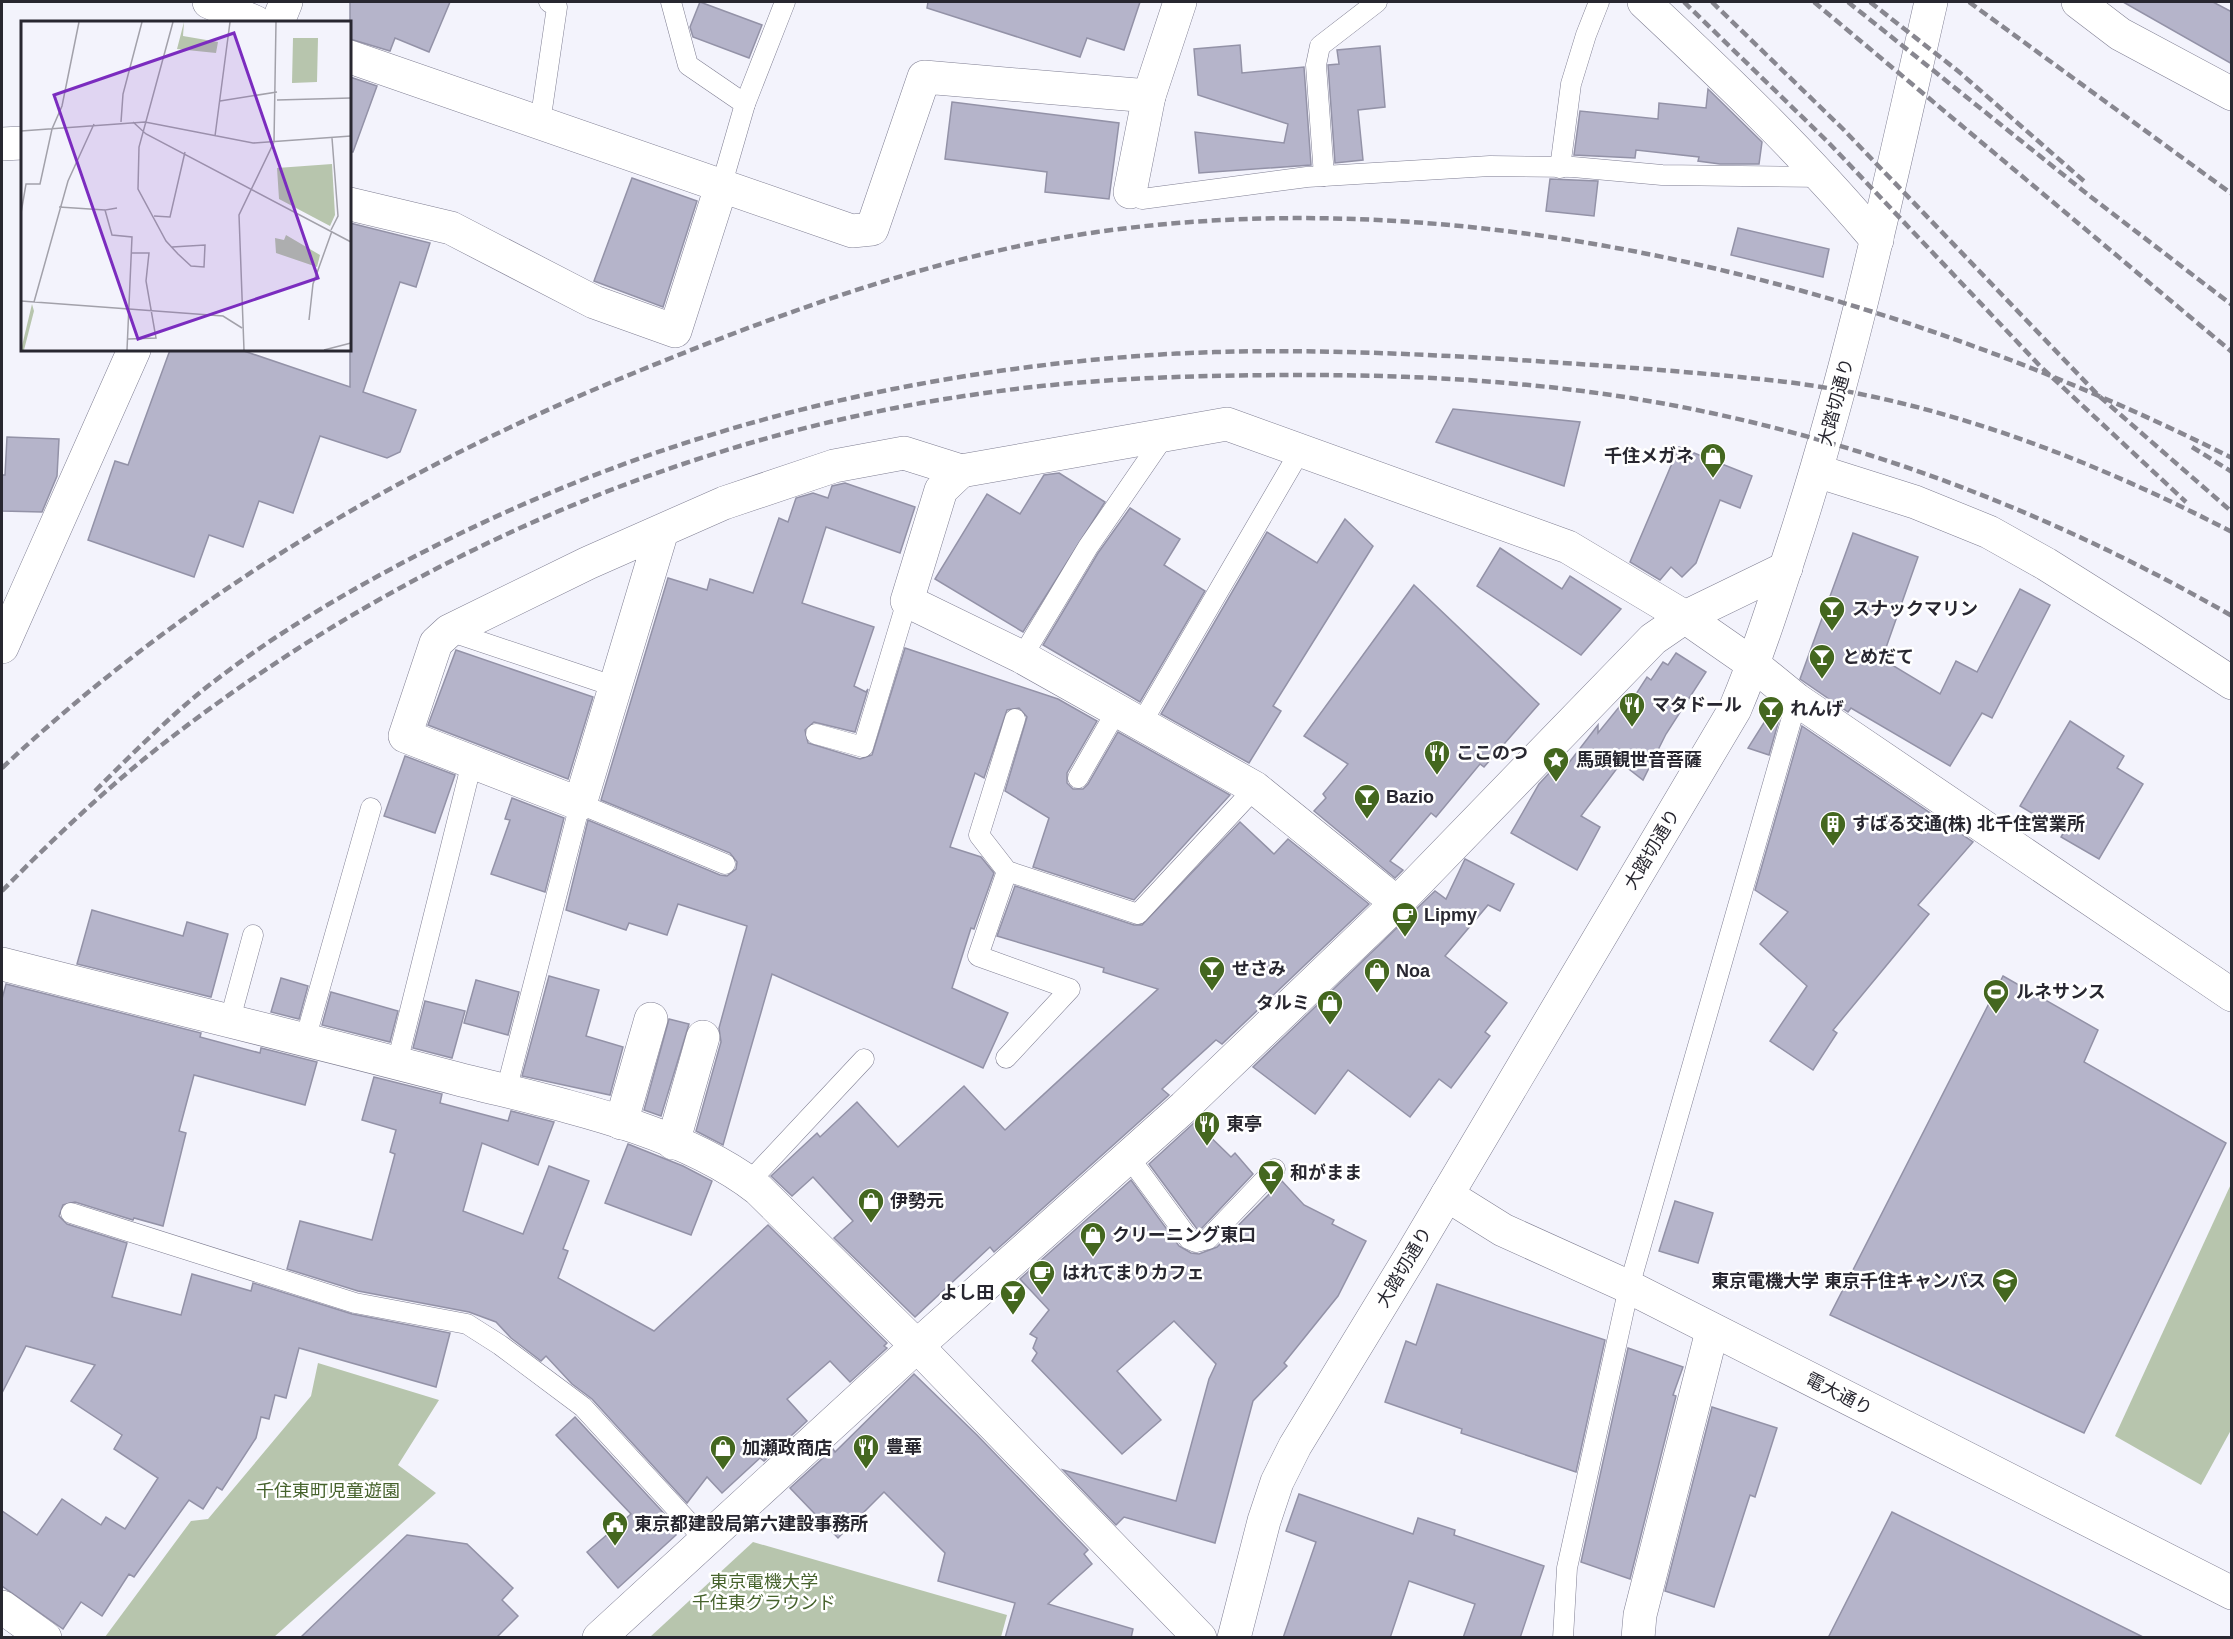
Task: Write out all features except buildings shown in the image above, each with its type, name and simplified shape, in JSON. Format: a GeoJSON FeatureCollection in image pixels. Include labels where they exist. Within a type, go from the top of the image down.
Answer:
{"type":"FeatureCollection","features":[{"type":"Feature","properties":{"kind":"street"},"geometry":{"type":"LineString","coordinates":[[209,2],[253,21]]}},
{"type":"Feature","properties":{"kind":"street"},"geometry":{"type":"LineString","coordinates":[[278,21],[286,2]]}},
{"type":"Feature","properties":{"kind":"street"},"geometry":{"type":"LineString","coordinates":[[1130,192],[1149,96],[1180,2]]}},
{"type":"Feature","properties":{"kind":"street"},"geometry":{"type":"LineString","coordinates":[[1644,2],[1747,98],[1824,177],[1877,240]]}},
{"type":"Feature","properties":{"kind":"street","name":"大踏切通り"},"geometry":{"type":"LineString","coordinates":[[1234,1638],[1277,1482],[1294,1446],[1447,1195],[1736,709],[1754,665],[1817,471],[1877,240],[1931,2]]}},
{"type":"Feature","properties":{"kind":"street"},"geometry":{"type":"LineString","coordinates":[[2078,2],[2120,34],[2232,94]]}},
{"type":"Feature","properties":{"kind":"street"},"geometry":{"type":"LineString","coordinates":[[351,57],[852,231],[872,229],[924,77],[1149,96]]}},
{"type":"Feature","properties":{"kind":"street"},"geometry":{"type":"LineString","coordinates":[[2,144],[21,143]]}},
{"type":"Feature","properties":{"kind":"street"},"geometry":{"type":"LineString","coordinates":[[351,204],[451,228],[594,302],[675,331],[721,187]]}},
{"type":"Feature","properties":{"kind":"street"},"geometry":{"type":"LineString","coordinates":[[2,647],[135,351]]}},
{"type":"Feature","properties":{"kind":"street"},"geometry":{"type":"LineString","coordinates":[[662,531],[580,804],[405,736],[436,643],[449,631],[588,563],[724,503],[834,466],[904,453],[961,471],[1227,424],[1568,548],[1685,617],[1754,665],[1797,700],[2232,995]]}},
{"type":"Feature","properties":{"kind":"street"},"geometry":{"type":"LineString","coordinates":[[961,471],[941,490],[907,601],[1022,657],[1255,788],[1397,903]]}},
{"type":"Feature","properties":{"kind":"street"},"geometry":{"type":"LineString","coordinates":[[1817,471],[1915,502],[1989,532],[2046,564],[2232,684]]}},
{"type":"Feature","properties":{"kind":"street"},"geometry":{"type":"LineString","coordinates":[[599,1638],[917,1346],[1184,1107],[1397,903],[1653,639],[1685,617],[1786,568]]}},
{"type":"Feature","properties":{"kind":"street"},"geometry":{"type":"LineString","coordinates":[[2,964],[229,1023],[397,1063],[621,1123],[731,1168],[749,1182],[917,1346],[1200,1638]]}},
{"type":"Feature","properties":{"kind":"street"},"geometry":{"type":"LineString","coordinates":[[621,1123],[651,1019]]}},
{"type":"Feature","properties":{"kind":"street"},"geometry":{"type":"LineString","coordinates":[[673,1143],[704,1037]]}},
{"type":"Feature","properties":{"kind":"street","name":"電大通り"},"geometry":{"type":"LineString","coordinates":[[1447,1195],[1503,1230],[1629,1287],[2232,1593]]}},
{"type":"Feature","properties":{"kind":"street"},"geometry":{"type":"LineString","coordinates":[[1638,1638],[1640,1615],[1712,1331]]}},
{"type":"Feature","properties":{"kind":"street"},"geometry":{"type":"LineString","coordinates":[[2,1607],[45,1638]]}},
{"type":"Feature","properties":{"kind":"lane"},"geometry":{"type":"LineString","coordinates":[[540,123],[557,7],[549,2]]}},
{"type":"Feature","properties":{"kind":"lane"},"geometry":{"type":"LineString","coordinates":[[671,2],[688,65],[745,104]]}},
{"type":"Feature","properties":{"kind":"lane"},"geometry":{"type":"LineString","coordinates":[[721,187],[745,104],[785,2]]}},
{"type":"Feature","properties":{"kind":"lane"},"geometry":{"type":"LineString","coordinates":[[1324,176],[1316,65],[1320,46],[1377,2]]}},
{"type":"Feature","properties":{"kind":"lane"},"geometry":{"type":"LineString","coordinates":[[1560,168],[1571,84],[1599,2]]}},
{"type":"Feature","properties":{"kind":"lane"},"geometry":{"type":"LineString","coordinates":[[1130,192],[1142,200],[1324,176],[1490,166],[1662,175],[1824,177]]}},
{"type":"Feature","properties":{"kind":"lane"},"geometry":{"type":"LineString","coordinates":[[1022,657],[1088,547],[1165,435]]}},
{"type":"Feature","properties":{"kind":"lane"},"geometry":{"type":"LineString","coordinates":[[1078,778],[1129,717],[1300,451]]}},
{"type":"Feature","properties":{"kind":"lane"},"geometry":{"type":"LineString","coordinates":[[816,734],[863,747],[907,601]]}},
{"type":"Feature","properties":{"kind":"lane"},"geometry":{"type":"LineString","coordinates":[[449,631],[616,687]]}},
{"type":"Feature","properties":{"kind":"lane"},"geometry":{"type":"LineString","coordinates":[[1563,1638],[1567,1568],[1629,1287],[1797,700]]}},
{"type":"Feature","properties":{"kind":"lane"},"geometry":{"type":"LineString","coordinates":[[1015,719],[979,836],[1007,871],[1138,914],[1255,788]]}},
{"type":"Feature","properties":{"kind":"lane"},"geometry":{"type":"LineString","coordinates":[[397,1063],[472,762]]}},
{"type":"Feature","properties":{"kind":"lane"},"geometry":{"type":"LineString","coordinates":[[506,1091],[580,804],[725,864]]}},
{"type":"Feature","properties":{"kind":"lane"},"geometry":{"type":"LineString","coordinates":[[304,1040],[371,808]]}},
{"type":"Feature","properties":{"kind":"lane"},"geometry":{"type":"LineString","coordinates":[[1006,1058],[1070,989],[978,956],[1007,871]]}},
{"type":"Feature","properties":{"kind":"lane"},"geometry":{"type":"LineString","coordinates":[[229,1023],[253,935]]}},
{"type":"Feature","properties":{"kind":"lane"},"geometry":{"type":"LineString","coordinates":[[749,1182],[864,1059]]}},
{"type":"Feature","properties":{"kind":"lane"},"geometry":{"type":"LineString","coordinates":[[1128,1156],[1189,1239],[1196,1242],[1208,1239],[1275,1169]]}},
{"type":"Feature","properties":{"kind":"lane"},"geometry":{"type":"LineString","coordinates":[[71,1213],[355,1303],[467,1324],[500,1345],[583,1407],[705,1540]]}},
{"type":"Feature","properties":{"kind":"green space"},"geometry":{"type":"Polygon","coordinates":[[[2231,1184],[2231,1430],[2201,1485],[2115,1436],[2231,1184]]]}},
{"type":"Feature","properties":{"kind":"green space","name":"千住東町児童遊園"},"geometry":{"type":"Polygon","coordinates":[[[318,1363],[439,1400],[398,1465],[436,1493],[274,1637],[105,1637],[191,1521],[208,1519],[311,1396],[318,1363]]]}},
{"type":"Feature","properties":{"kind":"green space","name":"東京電機大学 千住東グラウンド"},"geometry":{"type":"Polygon","coordinates":[[[753,1542],[1007,1615],[1001,1637],[650,1637],[753,1542]]]}},
{"type":"Feature","properties":{"kind":"railway"},"geometry":{"type":"LineString","coordinates":[[1684,2],[1828,142],[2040,366],[2186,502]]}},
{"type":"Feature","properties":{"kind":"railway"},"geometry":{"type":"LineString","coordinates":[[1712,2],[1844,130],[2099,396],[2232,512]]}},
{"type":"Feature","properties":{"kind":"railway"},"geometry":{"type":"LineString","coordinates":[[1814,2],[2232,352]]}},
{"type":"Feature","properties":{"kind":"railway"},"geometry":{"type":"LineString","coordinates":[[1848,2],[2091,197],[2232,305]]}},
{"type":"Feature","properties":{"kind":"railway"},"geometry":{"type":"LineString","coordinates":[[1870,2],[1958,71],[2085,182]]}},
{"type":"Feature","properties":{"kind":"railway"},"geometry":{"type":"LineString","coordinates":[[1969,2],[2232,194]]}},
{"type":"Feature","properties":{"kind":"railway"},"geometry":{"type":"LineString","coordinates":[[2,768],[70,708],[214,597],[368,501],[529,418],[730,335],[850,292],[973,257],[1097,232],[1241,219],[1387,220],[1534,235],[1680,261],[1824,297],[1965,343],[2101,397],[2232,458]]}},
{"type":"Feature","properties":{"kind":"railway"},"geometry":{"type":"LineString","coordinates":[[95,791],[189,702],[261,647],[383,573],[529,502],[613,468],[697,439],[784,414],[959,377],[1048,365],[1184,353],[1413,354],[1676,371],[1778,381],[1896,402],[1954,417],[2012,436],[2124,480],[2232,532]]}},
{"type":"Feature","properties":{"kind":"railway"},"geometry":{"type":"LineString","coordinates":[[2,891],[71,823],[125,775],[236,690],[332,627],[433,570],[537,521],[644,478],[753,442],[865,414],[978,394],[1059,384],[1182,377],[1387,376],[1550,387],[1631,398],[1710,413],[1788,431],[1865,454],[2016,509],[2161,577],[2232,616]]}},
{"type":"Feature","properties":{"kind":"railway"},"geometry":{"type":"LineString","coordinates":[[2192,447],[2232,472]]}},
{"type":"Feature","properties":{"kind":"place","name":"千住メガネ"},"geometry":{"type":"Point","coordinates":[1713,479]}},
{"type":"Feature","properties":{"kind":"place","name":"スナックマリン"},"geometry":{"type":"Point","coordinates":[1832,632]}},
{"type":"Feature","properties":{"kind":"place","name":"とめだて"},"geometry":{"type":"Point","coordinates":[1822,680]}},
{"type":"Feature","properties":{"kind":"place","name":"マタドール"},"geometry":{"type":"Point","coordinates":[1632,728]}},
{"type":"Feature","properties":{"kind":"place","name":"れんげ"},"geometry":{"type":"Point","coordinates":[1771,732]}},
{"type":"Feature","properties":{"kind":"place","name":"ここのつ"},"geometry":{"type":"Point","coordinates":[1437,776]}},
{"type":"Feature","properties":{"kind":"place","name":"馬頭観世音菩薩"},"geometry":{"type":"Point","coordinates":[1556,783]}},
{"type":"Feature","properties":{"kind":"place","name":"Bazio"},"geometry":{"type":"Point","coordinates":[1367,820]}},
{"type":"Feature","properties":{"kind":"place","name":"すばる交通(株) 北千住営業所"},"geometry":{"type":"Point","coordinates":[1833,847]}},
{"type":"Feature","properties":{"kind":"place","name":"Lipmy"},"geometry":{"type":"Point","coordinates":[1405,938]}},
{"type":"Feature","properties":{"kind":"place","name":"せさみ"},"geometry":{"type":"Point","coordinates":[1212,992]}},
{"type":"Feature","properties":{"kind":"place","name":"Noa"},"geometry":{"type":"Point","coordinates":[1377,994]}},
{"type":"Feature","properties":{"kind":"place","name":"ルネサンス"},"geometry":{"type":"Point","coordinates":[1996,1015]}},
{"type":"Feature","properties":{"kind":"place","name":"タルミ"},"geometry":{"type":"Point","coordinates":[1330,1026]}},
{"type":"Feature","properties":{"kind":"place","name":"東亭"},"geometry":{"type":"Point","coordinates":[1207,1147]}},
{"type":"Feature","properties":{"kind":"place","name":"和がまま"},"geometry":{"type":"Point","coordinates":[1271,1196]}},
{"type":"Feature","properties":{"kind":"place","name":"伊勢元"},"geometry":{"type":"Point","coordinates":[871,1224]}},
{"type":"Feature","properties":{"kind":"place","name":"クリーニング東口"},"geometry":{"type":"Point","coordinates":[1093,1258]}},
{"type":"Feature","properties":{"kind":"place","name":"はれてまりカフェ"},"geometry":{"type":"Point","coordinates":[1042,1296]}},
{"type":"Feature","properties":{"kind":"place","name":"東京電機大学 東京千住キャンパス"},"geometry":{"type":"Point","coordinates":[2005,1304]}},
{"type":"Feature","properties":{"kind":"place","name":"よし田"},"geometry":{"type":"Point","coordinates":[1013,1316]}},
{"type":"Feature","properties":{"kind":"place","name":"豊華"},"geometry":{"type":"Point","coordinates":[866,1470]}},
{"type":"Feature","properties":{"kind":"place","name":"加瀬政商店"},"geometry":{"type":"Point","coordinates":[723,1471]}},
{"type":"Feature","properties":{"kind":"place","name":"東京都建設局第六建設事務所"},"geometry":{"type":"Point","coordinates":[615,1547]}}]}
